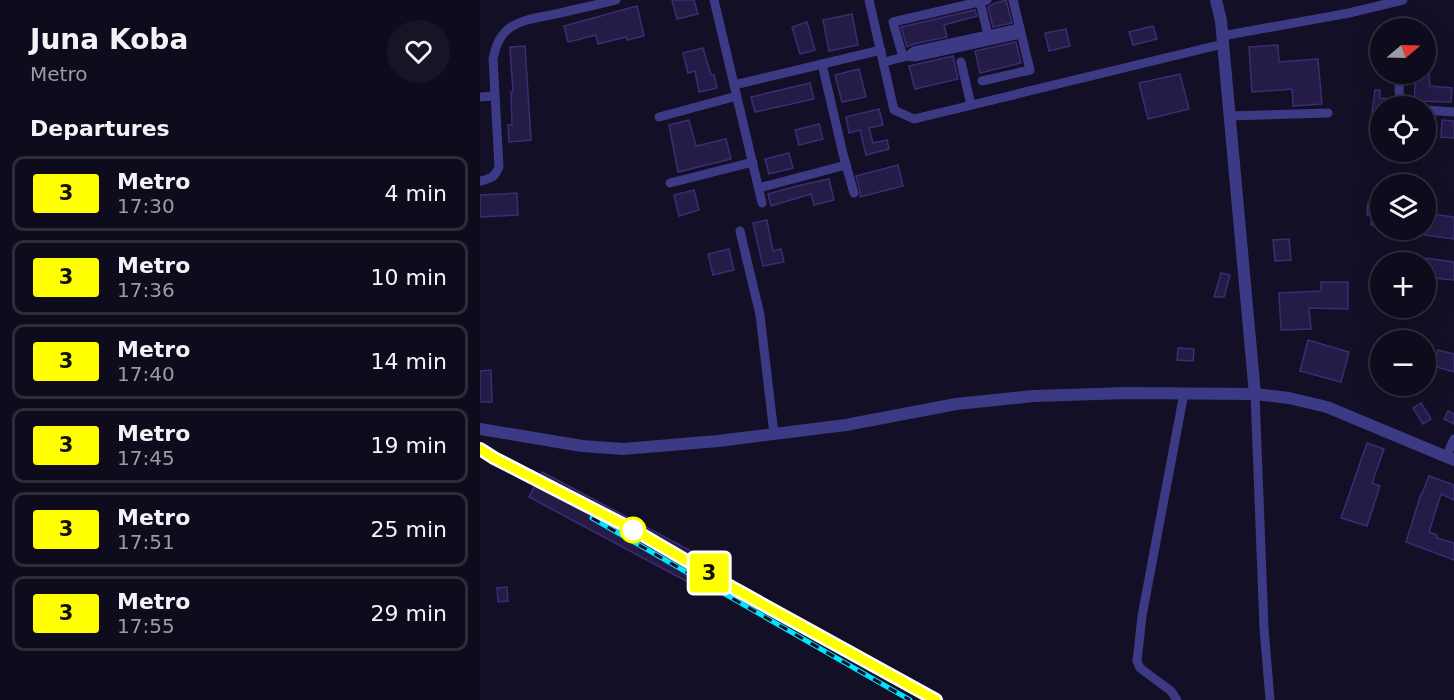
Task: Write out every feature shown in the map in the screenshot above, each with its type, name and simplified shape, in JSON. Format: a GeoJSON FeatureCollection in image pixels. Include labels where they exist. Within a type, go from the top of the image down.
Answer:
{"type":"FeatureCollection","features":[{"type":"Feature","properties":{"kind":"street"},"geometry":{"type":"LineString","coordinates":[[480,181],[495,175],[499,167],[493,59],[496,45],[501,37],[515,25],[533,19],[616,0]]}},
{"type":"Feature","properties":{"kind":"street"},"geometry":{"type":"LineString","coordinates":[[714,0],[762,203]]}},
{"type":"Feature","properties":{"kind":"street"},"geometry":{"type":"LineString","coordinates":[[869,0],[894,110],[914,119],[1223,40],[1403,0]]}},
{"type":"Feature","properties":{"kind":"street"},"geometry":{"type":"LineString","coordinates":[[982,81],[1030,70],[1013,0]]}},
{"type":"Feature","properties":{"kind":"street"},"geometry":{"type":"LineString","coordinates":[[1215,0],[1223,40],[1256,394],[1264,628],[1270,700]]}},
{"type":"Feature","properties":{"kind":"street"},"geometry":{"type":"LineString","coordinates":[[1221,21],[1223,0]]}},
{"type":"Feature","properties":{"kind":"street"},"geometry":{"type":"LineString","coordinates":[[905,57],[893,22],[984,1],[988,35]]}},
{"type":"Feature","properties":{"kind":"street"},"geometry":{"type":"LineString","coordinates":[[884,62],[915,57],[1021,31]]}},
{"type":"Feature","properties":{"kind":"street"},"geometry":{"type":"LineString","coordinates":[[905,57],[914,51],[988,35],[1021,31]]}},
{"type":"Feature","properties":{"kind":"street"},"geometry":{"type":"LineString","coordinates":[[734,85],[881,50]]}},
{"type":"Feature","properties":{"kind":"street"},"geometry":{"type":"LineString","coordinates":[[961,62],[971,105]]}},
{"type":"Feature","properties":{"kind":"street"},"geometry":{"type":"LineString","coordinates":[[822,64],[854,193]]}},
{"type":"Feature","properties":{"kind":"street"},"geometry":{"type":"LineString","coordinates":[[480,97],[494,96]]}},
{"type":"Feature","properties":{"kind":"street"},"geometry":{"type":"LineString","coordinates":[[659,117],[737,96]]}},
{"type":"Feature","properties":{"kind":"street"},"geometry":{"type":"LineString","coordinates":[[1436,111],[1454,112]]}},
{"type":"Feature","properties":{"kind":"street"},"geometry":{"type":"LineString","coordinates":[[1230,116],[1328,113]]}},
{"type":"Feature","properties":{"kind":"street"},"geometry":{"type":"LineString","coordinates":[[670,183],[753,162]]}},
{"type":"Feature","properties":{"kind":"street"},"geometry":{"type":"LineString","coordinates":[[759,188],[846,165]]}},
{"type":"Feature","properties":{"kind":"street"},"geometry":{"type":"LineString","coordinates":[[740,231],[760,315],[774,434]]}},
{"type":"Feature","properties":{"kind":"street"},"geometry":{"type":"LineString","coordinates":[[1177,700],[1171,691],[1140,668],[1137,652],[1184,393]]}},
{"type":"Feature","properties":{"kind":"street"},"geometry":{"type":"LineString","coordinates":[[480,429],[582,446],[623,449],[713,442],[846,425],[956,404],[1023,398],[1184,393],[1256,394],[1289,398],[1327,407],[1450,459],[1454,439]]}},
{"type":"Feature","properties":{"kind":"building"},"geometry":{"type":"Polygon","coordinates":[[[672,0],[694,0],[698,14],[677,19],[672,0]]]}},
{"type":"Feature","properties":{"kind":"building"},"geometry":{"type":"Polygon","coordinates":[[[1006,0],[1012,23],[993,27],[988,7],[1006,0]]]}},
{"type":"Feature","properties":{"kind":"building"},"geometry":{"type":"Polygon","coordinates":[[[637,6],[644,36],[627,40],[626,37],[598,44],[596,35],[568,42],[564,26],[637,6]]]}},
{"type":"Feature","properties":{"kind":"building"},"geometry":{"type":"Polygon","coordinates":[[[975,10],[977,16],[944,25],[947,37],[907,47],[901,27],[975,10]]]}},
{"type":"Feature","properties":{"kind":"building"},"geometry":{"type":"Polygon","coordinates":[[[852,14],[858,45],[829,51],[823,20],[852,14]]]}},
{"type":"Feature","properties":{"kind":"building"},"geometry":{"type":"Polygon","coordinates":[[[807,22],[815,50],[800,54],[792,27],[807,22]]]}},
{"type":"Feature","properties":{"kind":"building"},"geometry":{"type":"Polygon","coordinates":[[[1153,26],[1157,39],[1133,45],[1129,32],[1153,26]]]}},
{"type":"Feature","properties":{"kind":"building"},"geometry":{"type":"Polygon","coordinates":[[[1066,29],[1070,46],[1049,51],[1045,33],[1066,29]]]}},
{"type":"Feature","properties":{"kind":"building"},"geometry":{"type":"Polygon","coordinates":[[[1016,42],[1021,63],[980,73],[975,51],[1016,42]]]}},
{"type":"Feature","properties":{"kind":"building"},"geometry":{"type":"Polygon","coordinates":[[[1278,45],[1279,62],[1318,59],[1322,104],[1293,106],[1292,89],[1252,92],[1249,47],[1278,45]]]}},
{"type":"Feature","properties":{"kind":"building"},"geometry":{"type":"Polygon","coordinates":[[[525,46],[531,140],[509,142],[508,125],[512,125],[511,92],[513,92],[510,47],[525,46]]]}},
{"type":"Feature","properties":{"kind":"building"},"geometry":{"type":"Polygon","coordinates":[[[703,48],[717,88],[699,92],[695,71],[688,73],[683,53],[703,48]]]}},
{"type":"Feature","properties":{"kind":"building"},"geometry":{"type":"Polygon","coordinates":[[[953,56],[958,79],[915,89],[909,66],[953,56]]]}},
{"type":"Feature","properties":{"kind":"building"},"geometry":{"type":"Polygon","coordinates":[[[859,69],[866,97],[842,102],[835,75],[859,69]]]}},
{"type":"Feature","properties":{"kind":"building"},"geometry":{"type":"Polygon","coordinates":[[[1180,74],[1189,109],[1148,119],[1139,83],[1180,74]]]}},
{"type":"Feature","properties":{"kind":"building"},"geometry":{"type":"Polygon","coordinates":[[[810,83],[814,99],[755,112],[751,97],[810,83]]]}},
{"type":"Feature","properties":{"kind":"building"},"geometry":{"type":"Polygon","coordinates":[[[1415,84],[1452,88],[1451,102],[1436,102],[1436,96],[1414,96],[1415,84]]]}},
{"type":"Feature","properties":{"kind":"building"},"geometry":{"type":"Polygon","coordinates":[[[1375,90],[1380,90],[1380,96],[1374,96],[1375,90]]]}},
{"type":"Feature","properties":{"kind":"building"},"geometry":{"type":"Polygon","coordinates":[[[879,109],[883,125],[869,128],[873,143],[887,140],[889,149],[866,155],[860,130],[849,133],[846,117],[879,109]]]}},
{"type":"Feature","properties":{"kind":"building"},"geometry":{"type":"Polygon","coordinates":[[[689,120],[696,146],[726,139],[731,159],[678,172],[669,125],[689,120]]]}},
{"type":"Feature","properties":{"kind":"building"},"geometry":{"type":"Polygon","coordinates":[[[1442,120],[1454,121],[1454,138],[1441,137],[1442,120]]]}},
{"type":"Feature","properties":{"kind":"building"},"geometry":{"type":"Polygon","coordinates":[[[819,124],[823,139],[799,145],[795,130],[819,124]]]}},
{"type":"Feature","properties":{"kind":"building"},"geometry":{"type":"Polygon","coordinates":[[[789,153],[793,168],[769,174],[765,159],[789,153]]]}},
{"type":"Feature","properties":{"kind":"building"},"geometry":{"type":"Polygon","coordinates":[[[898,165],[903,186],[860,197],[856,176],[898,165]]]}},
{"type":"Feature","properties":{"kind":"building"},"geometry":{"type":"Polygon","coordinates":[[[829,179],[834,200],[814,205],[811,194],[771,206],[768,194],[829,179]]]}},
{"type":"Feature","properties":{"kind":"building"},"geometry":{"type":"Polygon","coordinates":[[[694,190],[699,210],[679,216],[674,195],[694,190]]]}},
{"type":"Feature","properties":{"kind":"building"},"geometry":{"type":"Polygon","coordinates":[[[517,193],[518,215],[480,217],[480,195],[517,193]]]}},
{"type":"Feature","properties":{"kind":"building"},"geometry":{"type":"Polygon","coordinates":[[[1368,203],[1370,203],[1370,216],[1367,215],[1368,203]]]}},
{"type":"Feature","properties":{"kind":"building"},"geometry":{"type":"Polygon","coordinates":[[[1436,215],[1454,217],[1454,239],[1436,237],[1436,215]]]}},
{"type":"Feature","properties":{"kind":"building"},"geometry":{"type":"Polygon","coordinates":[[[767,220],[773,251],[781,249],[784,262],[763,266],[753,223],[767,220]]]}},
{"type":"Feature","properties":{"kind":"building"},"geometry":{"type":"Polygon","coordinates":[[[1289,239],[1291,260],[1275,261],[1273,240],[1289,239]]]}},
{"type":"Feature","properties":{"kind":"building"},"geometry":{"type":"Polygon","coordinates":[[[729,249],[734,270],[713,275],[708,254],[729,249]]]}},
{"type":"Feature","properties":{"kind":"building"},"geometry":{"type":"Polygon","coordinates":[[[1436,260],[1454,262],[1454,280],[1436,278],[1436,260]]]}},
{"type":"Feature","properties":{"kind":"building"},"geometry":{"type":"Polygon","coordinates":[[[1221,273],[1230,275],[1224,297],[1214,297],[1221,273]]]}},
{"type":"Feature","properties":{"kind":"building"},"geometry":{"type":"Polygon","coordinates":[[[1321,282],[1348,282],[1348,309],[1309,308],[1311,329],[1281,330],[1279,293],[1321,291],[1321,282]]]}},
{"type":"Feature","properties":{"kind":"building"},"geometry":{"type":"Polygon","coordinates":[[[1308,340],[1349,352],[1341,382],[1300,371],[1308,340]]]}},
{"type":"Feature","properties":{"kind":"building"},"geometry":{"type":"Polygon","coordinates":[[[1178,348],[1194,349],[1193,361],[1177,360],[1178,348]]]}},
{"type":"Feature","properties":{"kind":"building"},"geometry":{"type":"Polygon","coordinates":[[[1438,350],[1454,354],[1454,372],[1436,367],[1438,350]]]}},
{"type":"Feature","properties":{"kind":"building"},"geometry":{"type":"Polygon","coordinates":[[[491,370],[492,402],[480,402],[480,371],[491,370]]]}},
{"type":"Feature","properties":{"kind":"building"},"geometry":{"type":"Polygon","coordinates":[[[1421,403],[1431,419],[1423,424],[1413,408],[1421,403]]]}},
{"type":"Feature","properties":{"kind":"building"},"geometry":{"type":"Polygon","coordinates":[[[1448,411],[1454,414],[1454,424],[1444,419],[1448,411]]]}},
{"type":"Feature","properties":{"kind":"building"},"geometry":{"type":"Polygon","coordinates":[[[1367,443],[1384,449],[1372,483],[1380,486],[1367,526],[1341,518],[1367,443]]]}},
{"type":"Feature","properties":{"kind":"building"},"geometry":{"type":"Polygon","coordinates":[[[542,472],[712,562],[699,588],[529,497],[542,472]]]}},
{"type":"Feature","properties":{"kind":"building"},"geometry":{"type":"Polygon","coordinates":[[[1429,476],[1454,485],[1454,500],[1441,494],[1429,532],[1437,535],[1437,538],[1454,543],[1454,560],[1406,542],[1429,476]]]}},
{"type":"Feature","properties":{"kind":"building"},"geometry":{"type":"Polygon","coordinates":[[[507,587],[508,601],[498,602],[497,588],[507,587]]]}},
{"type":"Feature","properties":{"kind":"railway"},"geometry":{"type":"LineString","coordinates":[[480,449],[634,530],[735,589],[936,700]]}},
{"type":"Feature","properties":{"kind":"railway"},"geometry":{"type":"LineString","coordinates":[[592,518],[910,700]]}},
{"type":"Feature","properties":{"kind":"metro line","name":"3"},"geometry":{"type":"LineString","coordinates":[[480,449],[634,530],[735,589],[936,700]]}}]}
